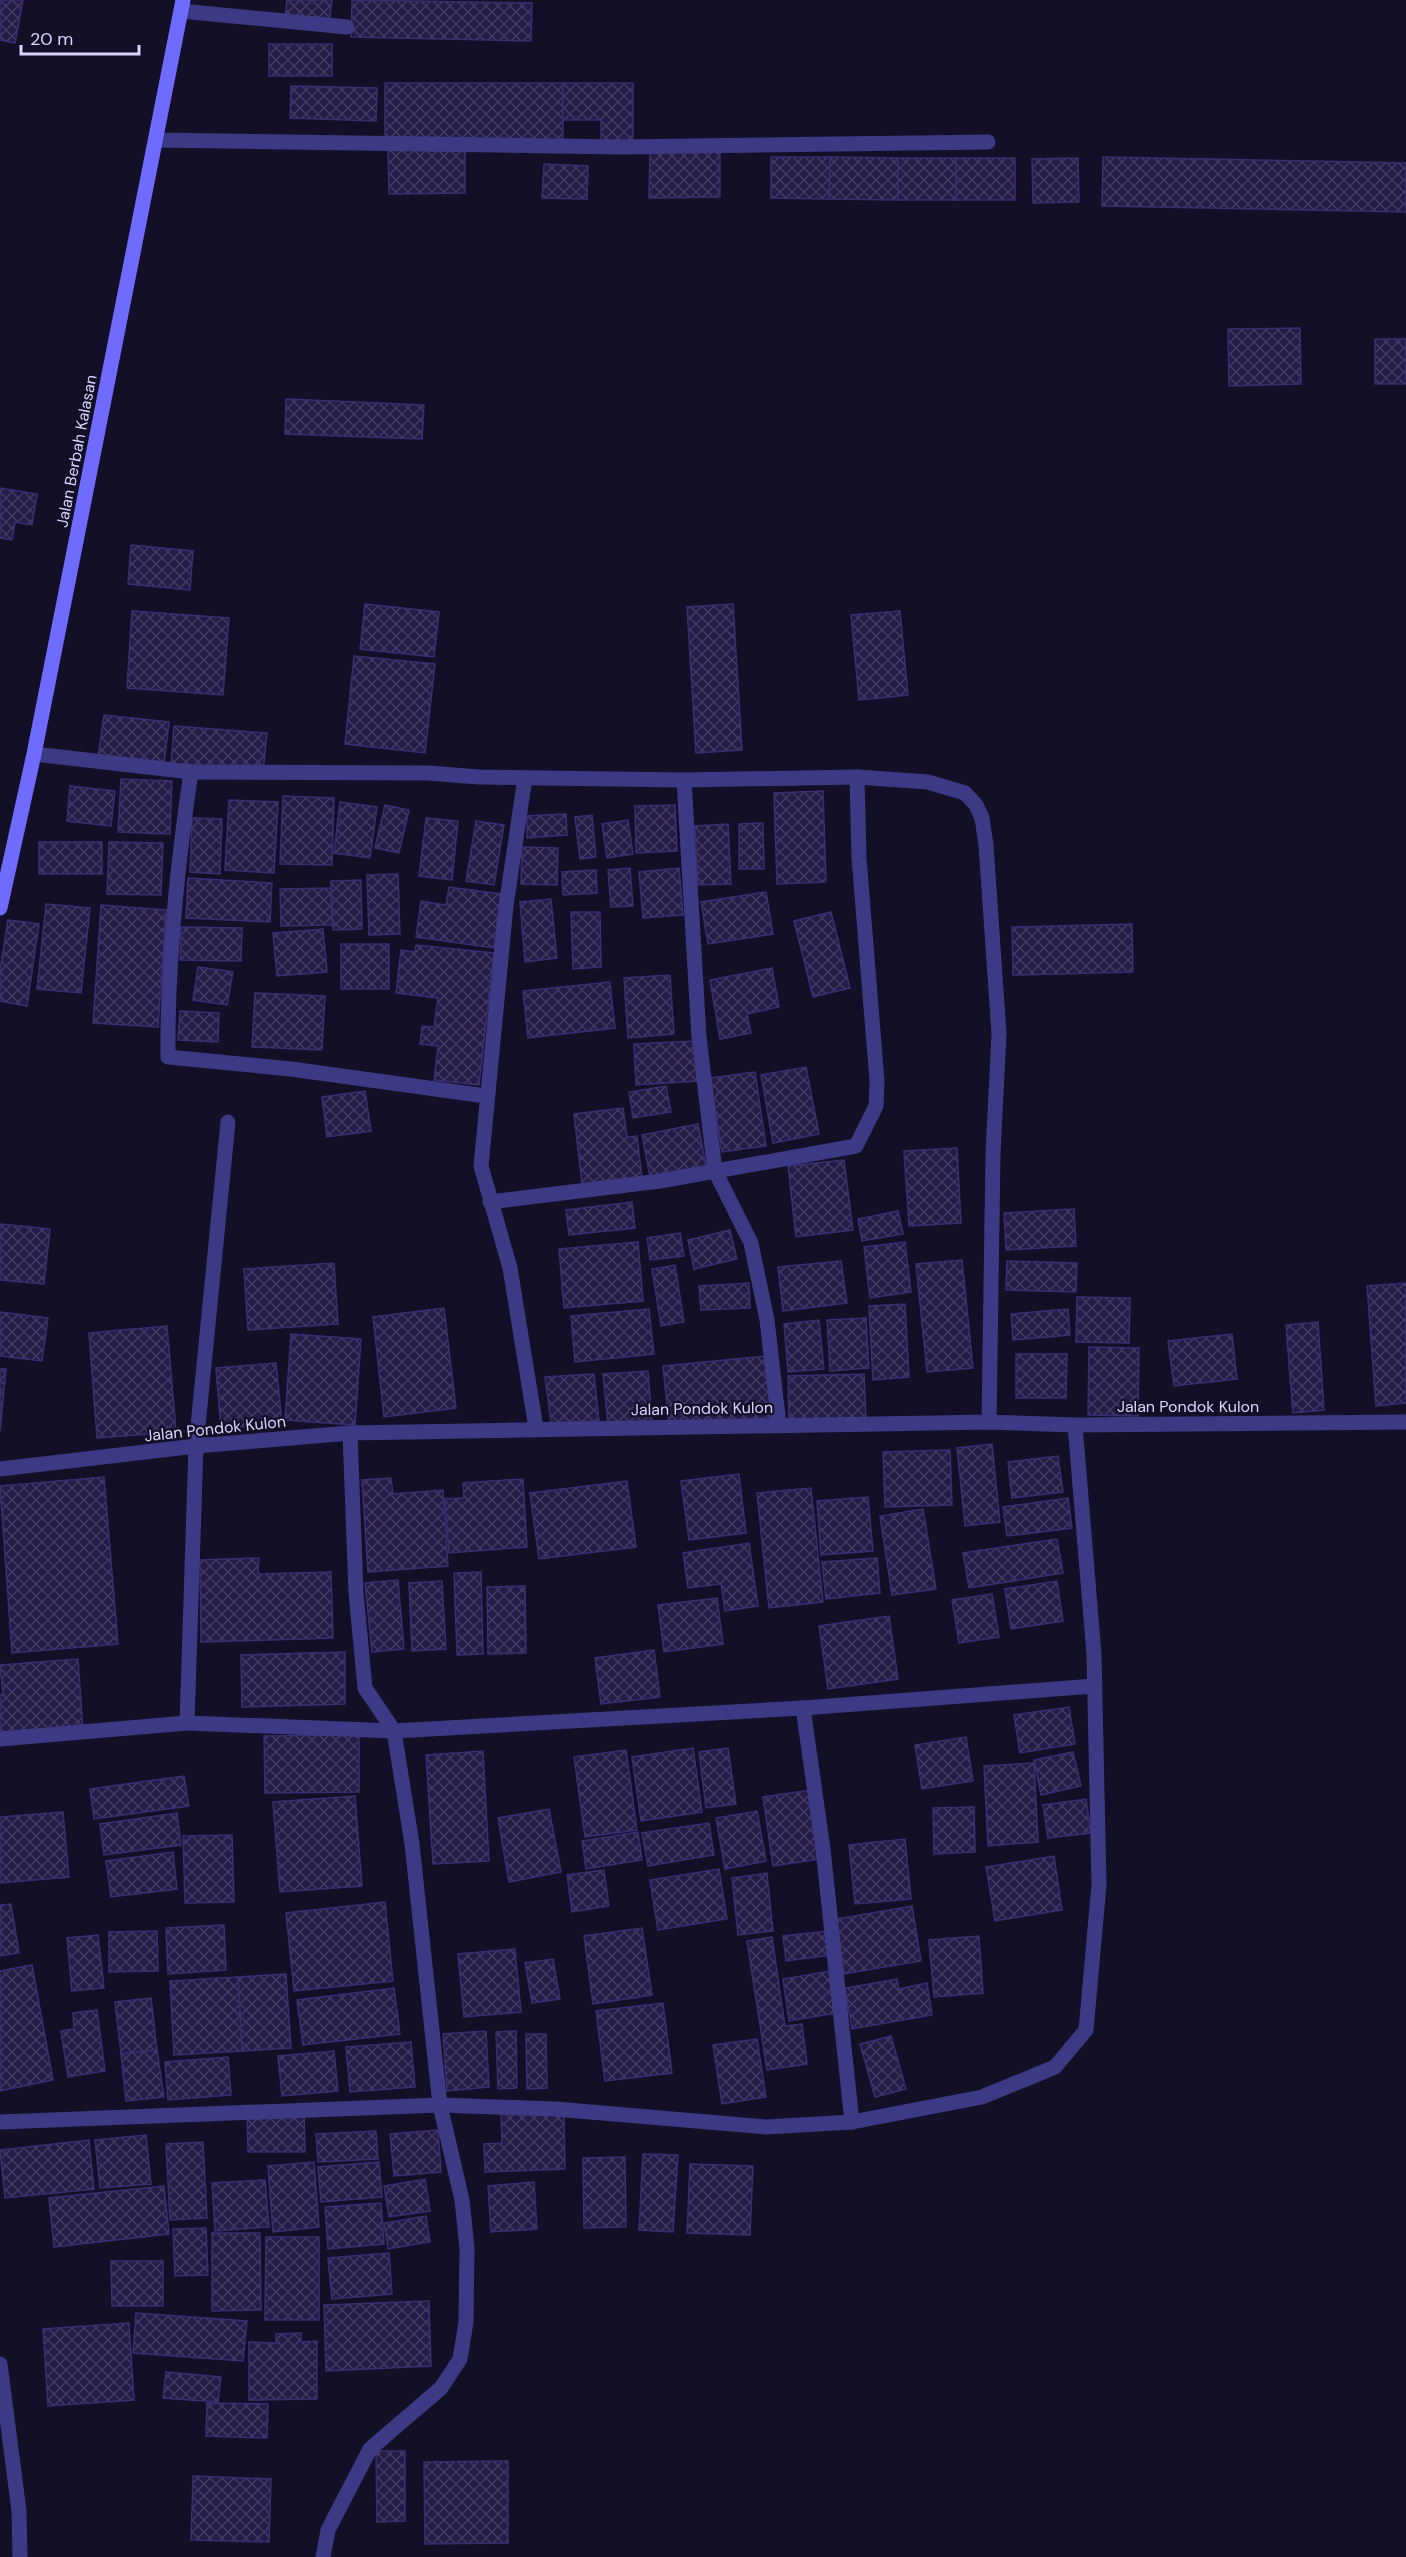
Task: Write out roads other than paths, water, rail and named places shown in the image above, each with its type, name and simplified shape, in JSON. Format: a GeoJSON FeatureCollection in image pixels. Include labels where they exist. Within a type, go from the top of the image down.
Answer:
{"type":"FeatureCollection","features":[{"type":"Feature","properties":{"kind":"street"},"geometry":{"type":"LineString","coordinates":[[182,5],[347,27]]}},
{"type":"Feature","properties":{"kind":"street","name":"Jalan Berbah Kalasan"},"geometry":{"type":"LineString","coordinates":[[0,908],[34,754],[182,5]]}},
{"type":"Feature","properties":{"kind":"street"},"geometry":{"type":"LineString","coordinates":[[156,140],[621,147],[988,142]]}},
{"type":"Feature","properties":{"kind":"street"},"geometry":{"type":"LineString","coordinates":[[34,754],[190,772],[429,773],[525,778],[684,780],[857,777],[928,782],[965,793],[976,805],[982,818],[990,887],[999,1034],[993,1153],[989,1422]]}},
{"type":"Feature","properties":{"kind":"street"},"geometry":{"type":"LineString","coordinates":[[190,772],[173,922],[168,1001],[168,1057],[291,1069],[486,1096]]}},
{"type":"Feature","properties":{"kind":"street"},"geometry":{"type":"LineString","coordinates":[[490,1202],[660,1181],[856,1146],[876,1106],[877,1081],[859,858],[857,777]]}},
{"type":"Feature","properties":{"kind":"street"},"geometry":{"type":"LineString","coordinates":[[525,778],[506,906],[481,1166],[510,1268],[536,1428]]}},
{"type":"Feature","properties":{"kind":"street"},"geometry":{"type":"LineString","coordinates":[[684,780],[699,1037],[715,1171],[751,1243],[768,1320],[779,1425]]}},
{"type":"Feature","properties":{"kind":"street"},"geometry":{"type":"LineString","coordinates":[[187,1723],[196,1446],[228,1122]]}},
{"type":"Feature","properties":{"kind":"street","name":"Jalan Pondok Kulon"},"geometry":{"type":"LineString","coordinates":[[0,1469],[196,1446],[350,1433],[989,1422],[1075,1425],[1406,1422]]}},
{"type":"Feature","properties":{"kind":"street"},"geometry":{"type":"LineString","coordinates":[[0,2122],[440,2105],[555,2109],[766,2127],[852,2122],[982,2097],[1055,2067],[1086,2030],[1099,1885],[1094,1686],[1075,1425]]}},
{"type":"Feature","properties":{"kind":"street"},"geometry":{"type":"LineString","coordinates":[[323,2557],[328,2530],[370,2449],[441,2388],[460,2359],[466,2322],[467,2248],[462,2200],[440,2105],[412,1844],[394,1731],[365,1688],[356,1593],[350,1433]]}},
{"type":"Feature","properties":{"kind":"street"},"geometry":{"type":"LineString","coordinates":[[0,1739],[187,1723],[394,1731],[803,1708],[1094,1686]]}},
{"type":"Feature","properties":{"kind":"street"},"geometry":{"type":"LineString","coordinates":[[803,1708],[824,1858],[852,2122]]}},
{"type":"Feature","properties":{"kind":"street"},"geometry":{"type":"LineString","coordinates":[[0,2364],[19,2511],[20,2557]]}}]}
